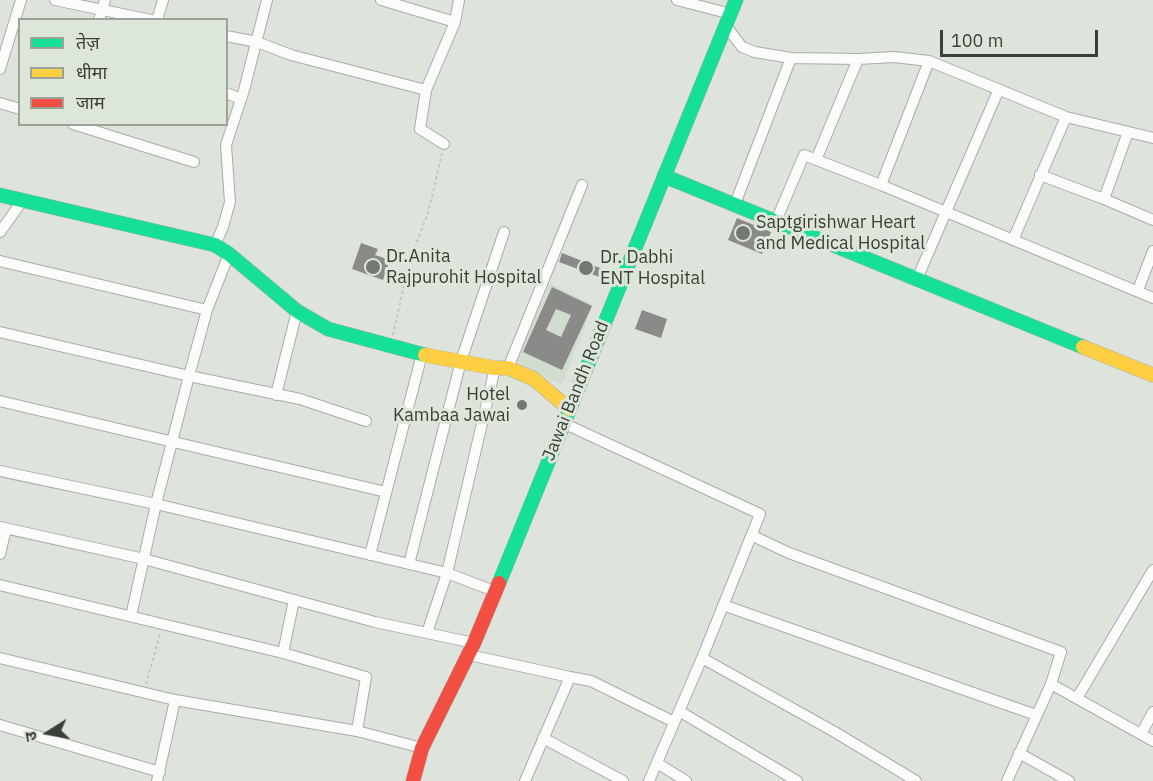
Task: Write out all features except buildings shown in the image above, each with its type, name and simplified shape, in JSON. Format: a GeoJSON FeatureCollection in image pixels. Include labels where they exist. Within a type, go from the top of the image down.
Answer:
{"type":"FeatureCollection","features":[{"type":"Feature","properties":{"kind":"street"},"geometry":{"type":"LineString","coordinates":[[18,18],[21,0]]}},
{"type":"Feature","properties":{"kind":"street"},"geometry":{"type":"LineString","coordinates":[[56,0],[142,18]]}},
{"type":"Feature","properties":{"kind":"street"},"geometry":{"type":"LineString","coordinates":[[158,18],[163,0]]}},
{"type":"Feature","properties":{"kind":"street"},"geometry":{"type":"LineString","coordinates":[[215,245],[230,202],[226,144],[241,99],[267,0]]}},
{"type":"Feature","properties":{"kind":"street"},"geometry":{"type":"LineString","coordinates":[[381,0],[455,22]]}},
{"type":"Feature","properties":{"kind":"street"},"geometry":{"type":"LineString","coordinates":[[444,144],[420,129],[426,90],[455,22],[459,0]]}},
{"type":"Feature","properties":{"kind":"street"},"geometry":{"type":"LineString","coordinates":[[677,0],[728,20],[742,47],[755,52],[791,58],[894,57],[929,61],[1066,117],[1153,138]]}},
{"type":"Feature","properties":{"kind":"street","name":"Jawai Bandh Road"},"geometry":{"type":"LineString","coordinates":[[413,781],[423,748],[471,649],[736,0]]}},
{"type":"Feature","properties":{"kind":"street"},"geometry":{"type":"LineString","coordinates":[[0,69],[16,34]]}},
{"type":"Feature","properties":{"kind":"street"},"geometry":{"type":"LineString","coordinates":[[228,36],[257,42],[291,55],[426,90]]}},
{"type":"Feature","properties":{"kind":"street"},"geometry":{"type":"LineString","coordinates":[[735,204],[791,58]]}},
{"type":"Feature","properties":{"kind":"street"},"geometry":{"type":"LineString","coordinates":[[816,160],[858,59]]}},
{"type":"Feature","properties":{"kind":"street"},"geometry":{"type":"LineString","coordinates":[[880,185],[929,61]]}},
{"type":"Feature","properties":{"kind":"street"},"geometry":{"type":"LineString","coordinates":[[918,279],[999,89]]}},
{"type":"Feature","properties":{"kind":"street"},"geometry":{"type":"LineString","coordinates":[[228,94],[241,99]]}},
{"type":"Feature","properties":{"kind":"street"},"geometry":{"type":"LineString","coordinates":[[0,103],[18,108]]}},
{"type":"Feature","properties":{"kind":"street"},"geometry":{"type":"LineString","coordinates":[[1013,240],[1066,117]]}},
{"type":"Feature","properties":{"kind":"street"},"geometry":{"type":"LineString","coordinates":[[79,126],[194,162]]}},
{"type":"Feature","properties":{"kind":"street"},"geometry":{"type":"LineString","coordinates":[[1104,199],[1128,132]]}},
{"type":"Feature","properties":{"kind":"street"},"geometry":{"type":"LineString","coordinates":[[776,221],[804,155],[1153,298]]}},
{"type":"Feature","properties":{"kind":"street"},"geometry":{"type":"LineString","coordinates":[[664,176],[1153,375]]}},
{"type":"Feature","properties":{"kind":"street"},"geometry":{"type":"LineString","coordinates":[[1040,176],[1153,220]]}},
{"type":"Feature","properties":{"kind":"street"},"geometry":{"type":"LineString","coordinates":[[427,633],[447,573],[501,368],[582,185]]}},
{"type":"Feature","properties":{"kind":"street"},"geometry":{"type":"LineString","coordinates":[[0,195],[215,245],[229,254],[297,312],[328,328],[422,354],[501,368],[534,379],[569,409]]}},
{"type":"Feature","properties":{"kind":"street"},"geometry":{"type":"LineString","coordinates":[[0,232],[23,200]]}},
{"type":"Feature","properties":{"kind":"street"},"geometry":{"type":"LineString","coordinates":[[409,564],[461,361],[504,231]]}},
{"type":"Feature","properties":{"kind":"street"},"geometry":{"type":"LineString","coordinates":[[1138,290],[1153,251]]}},
{"type":"Feature","properties":{"kind":"street"},"geometry":{"type":"LineString","coordinates":[[131,616],[156,504],[189,376],[207,310],[229,254]]}},
{"type":"Feature","properties":{"kind":"street"},"geometry":{"type":"LineString","coordinates":[[0,261],[207,310]]}},
{"type":"Feature","properties":{"kind":"street"},"geometry":{"type":"LineString","coordinates":[[276,395],[297,312]]}},
{"type":"Feature","properties":{"kind":"street"},"geometry":{"type":"LineString","coordinates":[[0,332],[300,399],[366,421]]}},
{"type":"Feature","properties":{"kind":"street"},"geometry":{"type":"LineString","coordinates":[[370,555],[422,354]]}},
{"type":"Feature","properties":{"kind":"street"},"geometry":{"type":"LineString","coordinates":[[0,401],[386,492]]}},
{"type":"Feature","properties":{"kind":"street"},"geometry":{"type":"LineString","coordinates":[[563,423],[760,514],[702,658],[648,781]]}},
{"type":"Feature","properties":{"kind":"street"},"geometry":{"type":"LineString","coordinates":[[0,471],[156,504],[447,573],[494,591]]}},
{"type":"Feature","properties":{"kind":"street"},"geometry":{"type":"LineString","coordinates":[[0,554],[3,528],[144,559],[375,622],[427,633],[471,649],[591,681],[677,716],[797,781]]}},
{"type":"Feature","properties":{"kind":"street"},"geometry":{"type":"LineString","coordinates":[[753,536],[789,553],[1061,652],[1051,684],[1007,781]]}},
{"type":"Feature","properties":{"kind":"street"},"geometry":{"type":"LineString","coordinates":[[1077,698],[1152,576]]}},
{"type":"Feature","properties":{"kind":"street"},"geometry":{"type":"LineString","coordinates":[[0,585],[283,653],[366,677],[357,731]]}},
{"type":"Feature","properties":{"kind":"street"},"geometry":{"type":"LineString","coordinates":[[283,653],[294,600]]}},
{"type":"Feature","properties":{"kind":"street"},"geometry":{"type":"LineString","coordinates":[[723,605],[1036,715]]}},
{"type":"Feature","properties":{"kind":"street"},"geometry":{"type":"LineString","coordinates":[[0,658],[175,700],[357,731],[423,748]]}},
{"type":"Feature","properties":{"kind":"street"},"geometry":{"type":"LineString","coordinates":[[702,658],[833,731],[916,781]]}},
{"type":"Feature","properties":{"kind":"street"},"geometry":{"type":"LineString","coordinates":[[525,781],[570,677]]}},
{"type":"Feature","properties":{"kind":"street"},"geometry":{"type":"LineString","coordinates":[[1051,684],[1153,741]]}},
{"type":"Feature","properties":{"kind":"street"},"geometry":{"type":"LineString","coordinates":[[0,725],[159,776],[175,700]]}},
{"type":"Feature","properties":{"kind":"street"},"geometry":{"type":"LineString","coordinates":[[1140,734],[1153,712]]}},
{"type":"Feature","properties":{"kind":"street"},"geometry":{"type":"LineString","coordinates":[[543,738],[623,781]]}},
{"type":"Feature","properties":{"kind":"street"},"geometry":{"type":"LineString","coordinates":[[1019,753],[1069,781]]}},
{"type":"Feature","properties":{"kind":"street"},"geometry":{"type":"LineString","coordinates":[[657,762],[686,781]]}},
{"type":"Feature","properties":{"kind":"path"},"geometry":{"type":"LineString","coordinates":[[390,345],[409,263],[428,213],[444,144]]}},
{"type":"Feature","properties":{"kind":"path"},"geometry":{"type":"LineString","coordinates":[[144,692],[163,624]]}},
{"type":"Feature","properties":{"kind":"shaded area"},"geometry":{"type":"Polygon","coordinates":[[[550,283],[593,305],[562,385],[516,362],[550,283]]]}},
{"type":"Feature","properties":{"kind":"traffic: fast"},"geometry":{"type":"LineString","coordinates":[[499,583],[736,0]]}},
{"type":"Feature","properties":{"kind":"traffic: fast"},"geometry":{"type":"LineString","coordinates":[[664,176],[1083,347]]}},
{"type":"Feature","properties":{"kind":"traffic: fast"},"geometry":{"type":"LineString","coordinates":[[0,195],[215,245],[297,311],[328,329],[425,355]]}},
{"type":"Feature","properties":{"kind":"traffic: slow"},"geometry":{"type":"LineString","coordinates":[[1083,347],[1153,375]]}},
{"type":"Feature","properties":{"kind":"traffic: slow"},"geometry":{"type":"LineString","coordinates":[[425,355],[495,368],[508,368],[534,379],[569,409]]}},
{"type":"Feature","properties":{"kind":"traffic: jam"},"geometry":{"type":"LineString","coordinates":[[413,781],[422,748],[474,643],[499,583]]}},
{"type":"Feature","properties":{"kind":"place","name":"Saptgirishwar Heart and Medical Hospital"},"geometry":{"type":"Point","coordinates":[743,233]}},
{"type":"Feature","properties":{"kind":"place","name":"Dr.Anita Rajpurohit Hospital"},"geometry":{"type":"Point","coordinates":[373,267]}},
{"type":"Feature","properties":{"kind":"place","name":"Dr. Dabhi ENT Hospital"},"geometry":{"type":"Point","coordinates":[586,268]}},
{"type":"Feature","properties":{"kind":"place","name":"Hotel Kambaa Jawai"},"geometry":{"type":"Point","coordinates":[522,405]}}]}
